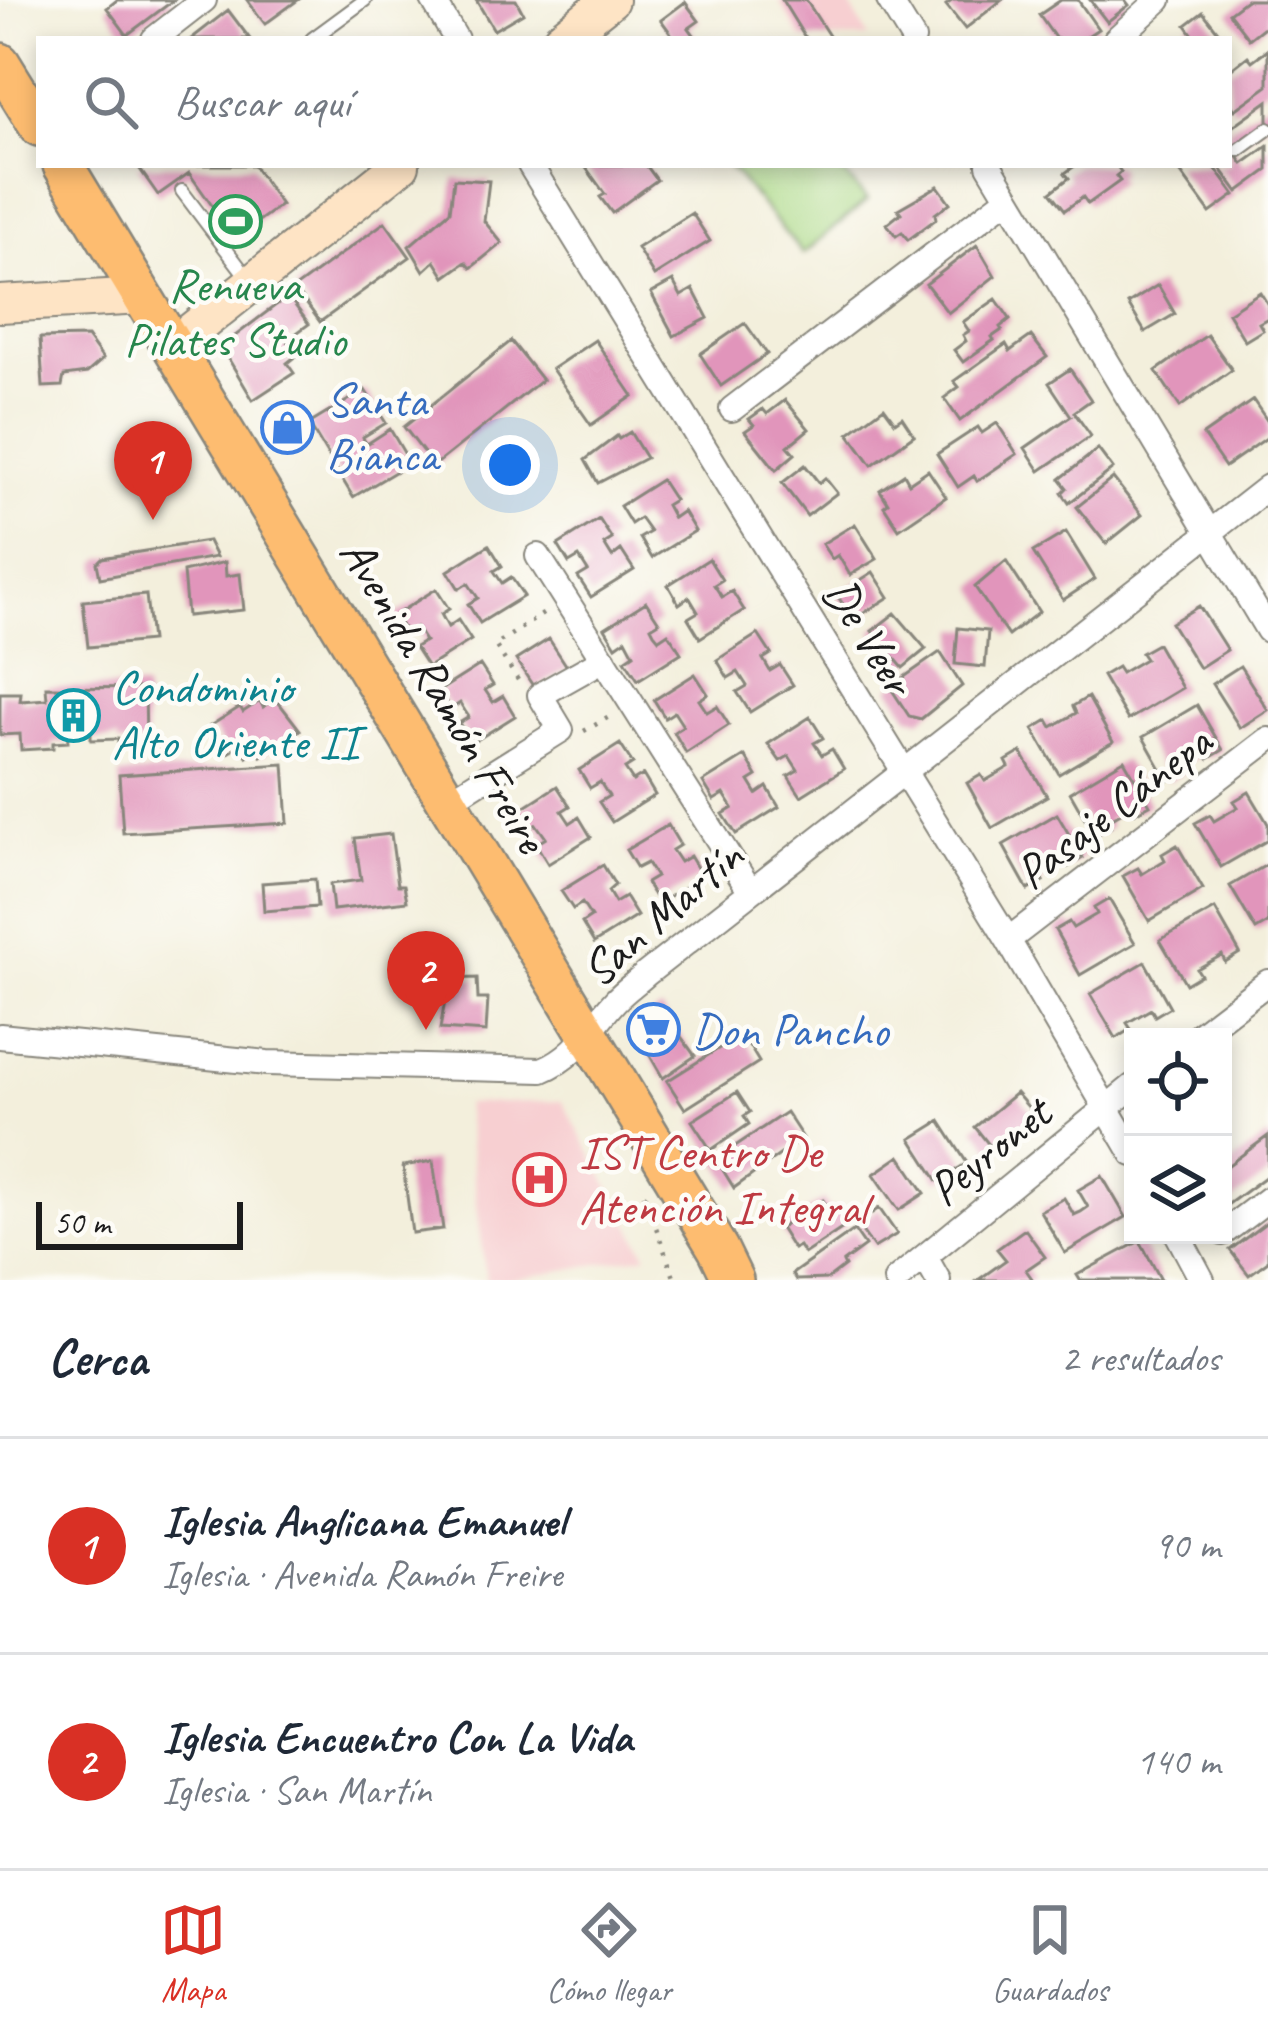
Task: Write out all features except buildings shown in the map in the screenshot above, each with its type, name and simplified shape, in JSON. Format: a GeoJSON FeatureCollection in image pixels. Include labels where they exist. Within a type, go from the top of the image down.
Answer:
{"type":"FeatureCollection","features":[{"type":"Feature","properties":{"kind":"main road"},"geometry":{"type":"LineString","coordinates":[[0,63],[36,121]]}},
{"type":"Feature","properties":{"kind":"main road","name":"Avenida Ramón Freire"},"geometry":{"type":"LineString","coordinates":[[65,168],[733,1280]]}},
{"type":"Feature","properties":{"kind":"street"},"geometry":{"type":"LineString","coordinates":[[158,36],[204,0]]}},
{"type":"Feature","properties":{"kind":"street"},"geometry":{"type":"LineString","coordinates":[[433,0],[453,36]]}},
{"type":"Feature","properties":{"kind":"street"},"geometry":{"type":"LineString","coordinates":[[565,36],[610,0]]}},
{"type":"Feature","properties":{"kind":"street"},"geometry":{"type":"LineString","coordinates":[[889,0],[911,36]]}},
{"type":"Feature","properties":{"kind":"street"},"geometry":{"type":"LineString","coordinates":[[1119,36],[1159,0]]}},
{"type":"Feature","properties":{"kind":"street"},"geometry":{"type":"LineString","coordinates":[[173,345],[397,168]]}},
{"type":"Feature","properties":{"kind":"street","name":"De Veer"},"geometry":{"type":"LineString","coordinates":[[532,168],[1009,940],[1124,1137]]}},
{"type":"Feature","properties":{"kind":"street"},"geometry":{"type":"LineString","coordinates":[[990,168],[1268,630]]}},
{"type":"Feature","properties":{"kind":"street"},"geometry":{"type":"LineString","coordinates":[[732,409],[1008,198]]}},
{"type":"Feature","properties":{"kind":"street"},"geometry":{"type":"LineString","coordinates":[[0,304],[143,296]]}},
{"type":"Feature","properties":{"kind":"street","name":"San Martín"},"geometry":{"type":"LineString","coordinates":[[0,1036],[267,1063],[542,1070],[562,1061],[588,1038],[616,999],[750,890],[1268,487]]}},
{"type":"Feature","properties":{"kind":"street"},"geometry":{"type":"LineString","coordinates":[[538,556],[750,890]]}},
{"type":"Feature","properties":{"kind":"street"},"geometry":{"type":"LineString","coordinates":[[448,801],[561,730],[540,695],[604,659]]}},
{"type":"Feature","properties":{"kind":"street","name":"Pasaje Cánepa"},"geometry":{"type":"LineString","coordinates":[[1009,940],[1268,740]]}},
{"type":"Feature","properties":{"kind":"street"},"geometry":{"type":"LineString","coordinates":[[1208,1028],[1268,982]]}},
{"type":"Feature","properties":{"kind":"street","name":"Peyronet"},"geometry":{"type":"LineString","coordinates":[[896,1280],[1124,1093]]}},
{"type":"Feature","properties":{"kind":"street"},"geometry":{"type":"LineString","coordinates":[[1232,1226],[1268,1198]]}},
{"type":"Feature","properties":{"kind":"street"},"geometry":{"type":"LineString","coordinates":[[925,1257],[938,1280]]}},
{"type":"Feature","properties":{"kind":"lane"},"geometry":{"type":"LineString","coordinates":[[316,36],[365,0]]}},
{"type":"Feature","properties":{"kind":"lane"},"geometry":{"type":"LineString","coordinates":[[1239,150],[1268,129]]}},
{"type":"Feature","properties":{"kind":"lane"},"geometry":{"type":"LineString","coordinates":[[182,191],[251,283]]}},
{"type":"Feature","properties":{"kind":"path"},"geometry":{"type":"LineString","coordinates":[[540,695],[527,694],[495,645],[567,598]]}},
{"type":"Feature","properties":{"kind":"path"},"geometry":{"type":"LineString","coordinates":[[561,730],[580,733],[631,705]]}},
{"type":"Feature","properties":{"kind":"shaded area"},"geometry":{"type":"Polygon","coordinates":[[[778,0],[847,0],[868,36],[799,36],[778,0]]]}},
{"type":"Feature","properties":{"kind":"shaded area","name":"IST Centro De Atención Integral"},"geometry":{"type":"Polygon","coordinates":[[[562,1101],[647,1255],[486,1280],[465,1104],[562,1101]]]}},
{"type":"Feature","properties":{"kind":"green space"},"geometry":{"type":"Polygon","coordinates":[[[731,168],[840,168],[867,200],[803,254],[731,168]]]}},
{"type":"Feature","properties":{"kind":"place","name":"Renueva Pilates Studio"},"geometry":{"type":"Point","coordinates":[235,222]}},
{"type":"Feature","properties":{"kind":"place","name":"Santa Bianca"},"geometry":{"type":"Point","coordinates":[287,428]}},
{"type":"Feature","properties":{"kind":"place","name":"Iglesia Anglicana Emanuel"},"geometry":{"type":"Point","coordinates":[153,520]}},
{"type":"Feature","properties":{"kind":"place","name":"Condominio Alto Oriente II"},"geometry":{"type":"Point","coordinates":[73,715]}},
{"type":"Feature","properties":{"kind":"place","name":"Iglesia Encuentro Con La Vida"},"geometry":{"type":"Point","coordinates":[426,1030]}},
{"type":"Feature","properties":{"kind":"place","name":"Don Pancho"},"geometry":{"type":"Point","coordinates":[653,1030]}},
{"type":"Feature","properties":{"kind":"place","name":"IST Centro De Atención Integral"},"geometry":{"type":"Point","coordinates":[540,1180]}}]}
